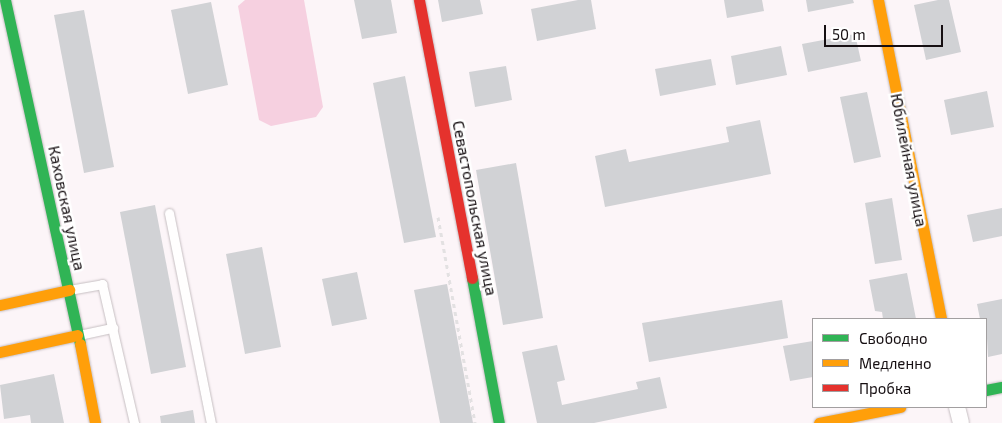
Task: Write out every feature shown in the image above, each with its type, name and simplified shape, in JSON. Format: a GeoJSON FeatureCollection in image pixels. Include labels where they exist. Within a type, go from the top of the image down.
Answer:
{"type":"FeatureCollection","features":[{"type":"Feature","properties":{"kind":"street","name":"Каховская улица"},"geometry":{"type":"LineString","coordinates":[[5,0],[5,27],[69,290],[94,423]]}},
{"type":"Feature","properties":{"kind":"street","name":"Севастопольская улица"},"geometry":{"type":"LineString","coordinates":[[419,0],[499,423]]}},
{"type":"Feature","properties":{"kind":"street","name":"Юбилейная улица"},"geometry":{"type":"LineString","coordinates":[[878,0],[941,318]]}},
{"type":"Feature","properties":{"kind":"street"},"geometry":{"type":"LineString","coordinates":[[0,305],[69,290]]}},
{"type":"Feature","properties":{"kind":"street"},"geometry":{"type":"LineString","coordinates":[[0,352],[77,335]]}},
{"type":"Feature","properties":{"kind":"street"},"geometry":{"type":"LineString","coordinates":[[987,390],[1002,387]]}},
{"type":"Feature","properties":{"kind":"street"},"geometry":{"type":"LineString","coordinates":[[819,423],[895,408]]}},
{"type":"Feature","properties":{"kind":"street"},"geometry":{"type":"LineString","coordinates":[[957,408],[961,423]]}},
{"type":"Feature","properties":{"kind":"lane"},"geometry":{"type":"LineString","coordinates":[[169,213],[211,423]]}},
{"type":"Feature","properties":{"kind":"lane"},"geometry":{"type":"LineString","coordinates":[[69,290],[102,284],[134,423]]}},
{"type":"Feature","properties":{"kind":"lane"},"geometry":{"type":"LineString","coordinates":[[77,335],[113,328]]}},
{"type":"Feature","properties":{"kind":"shaded area"},"geometry":{"type":"Polygon","coordinates":[[[245,0],[304,0],[323,107],[316,117],[271,126],[259,120],[238,6],[245,0]]]}},
{"type":"Feature","properties":{"kind":"building"},"geometry":{"type":"Polygon","coordinates":[[[354,0],[391,0],[397,33],[362,39],[354,0]]]}},
{"type":"Feature","properties":{"kind":"building"},"geometry":{"type":"Polygon","coordinates":[[[438,0],[480,0],[483,14],[442,22],[438,0]]]}},
{"type":"Feature","properties":{"kind":"building"},"geometry":{"type":"Polygon","coordinates":[[[578,0],[591,0],[596,29],[537,41],[531,9],[578,0]]]}},
{"type":"Feature","properties":{"kind":"building"},"geometry":{"type":"Polygon","coordinates":[[[724,0],[762,0],[764,11],[727,18],[724,0]]]}},
{"type":"Feature","properties":{"kind":"building"},"geometry":{"type":"Polygon","coordinates":[[[806,0],[853,0],[854,3],[808,12],[806,0]]]}},
{"type":"Feature","properties":{"kind":"building"},"geometry":{"type":"Polygon","coordinates":[[[938,0],[949,0],[961,52],[926,60],[914,5],[938,0]]]}},
{"type":"Feature","properties":{"kind":"building"},"geometry":{"type":"Polygon","coordinates":[[[211,2],[228,85],[188,94],[171,10],[211,2]]]}},
{"type":"Feature","properties":{"kind":"building"},"geometry":{"type":"Polygon","coordinates":[[[84,10],[114,167],[84,173],[54,15],[84,10]]]}},
{"type":"Feature","properties":{"kind":"building"},"geometry":{"type":"Polygon","coordinates":[[[855,34],[861,61],[808,72],[802,44],[855,34]]]}},
{"type":"Feature","properties":{"kind":"building"},"geometry":{"type":"Polygon","coordinates":[[[781,46],[787,75],[736,85],[731,56],[781,46]]]}},
{"type":"Feature","properties":{"kind":"building"},"geometry":{"type":"Polygon","coordinates":[[[711,59],[716,85],[660,96],[655,69],[711,59]]]}},
{"type":"Feature","properties":{"kind":"building"},"geometry":{"type":"Polygon","coordinates":[[[506,66],[512,100],[475,107],[469,72],[506,66]]]}},
{"type":"Feature","properties":{"kind":"building"},"geometry":{"type":"Polygon","coordinates":[[[405,76],[436,237],[404,243],[373,83],[405,76]]]}},
{"type":"Feature","properties":{"kind":"building"},"geometry":{"type":"Polygon","coordinates":[[[987,91],[994,127],[951,135],[944,100],[987,91]]]}},
{"type":"Feature","properties":{"kind":"building"},"geometry":{"type":"Polygon","coordinates":[[[867,92],[881,157],[854,163],[840,97],[867,92]]]}},
{"type":"Feature","properties":{"kind":"building"},"geometry":{"type":"Polygon","coordinates":[[[760,120],[771,174],[605,207],[595,156],[626,149],[629,162],[729,142],[726,127],[760,120]]]}},
{"type":"Feature","properties":{"kind":"building"},"geometry":{"type":"Polygon","coordinates":[[[516,163],[543,318],[503,325],[476,170],[516,163]]]}},
{"type":"Feature","properties":{"kind":"building"},"geometry":{"type":"Polygon","coordinates":[[[892,198],[902,260],[875,264],[865,203],[892,198]]]}},
{"type":"Feature","properties":{"kind":"building"},"geometry":{"type":"Polygon","coordinates":[[[155,205],[186,367],[151,374],[120,212],[155,205]]]}},
{"type":"Feature","properties":{"kind":"building"},"geometry":{"type":"Polygon","coordinates":[[[1002,208],[1002,236],[973,242],[967,215],[1002,208]]]}},
{"type":"Feature","properties":{"kind":"building"},"geometry":{"type":"Polygon","coordinates":[[[262,247],[281,347],[245,354],[226,254],[262,247]]]}},
{"type":"Feature","properties":{"kind":"building"},"geometry":{"type":"Polygon","coordinates":[[[357,272],[367,319],[332,326],[322,279],[357,272]]]}},
{"type":"Feature","properties":{"kind":"building"},"geometry":{"type":"Polygon","coordinates":[[[907,273],[916,318],[883,318],[882,312],[875,311],[869,280],[907,273]]]}},
{"type":"Feature","properties":{"kind":"building"},"geometry":{"type":"Polygon","coordinates":[[[447,284],[473,423],[440,423],[414,290],[447,284]]]}},
{"type":"Feature","properties":{"kind":"building"},"geometry":{"type":"Polygon","coordinates":[[[1002,299],[1002,354],[988,357],[987,318],[980,318],[977,304],[1002,299]]]}},
{"type":"Feature","properties":{"kind":"building"},"geometry":{"type":"Polygon","coordinates":[[[782,300],[788,338],[649,362],[642,323],[782,300]]]}},
{"type":"Feature","properties":{"kind":"building"},"geometry":{"type":"Polygon","coordinates":[[[812,341],[812,377],[790,381],[783,346],[812,341]]]}},
{"type":"Feature","properties":{"kind":"building"},"geometry":{"type":"Polygon","coordinates":[[[557,345],[565,380],[557,382],[562,405],[638,389],[636,382],[660,377],[667,408],[594,423],[537,423],[522,352],[557,345]]]}},
{"type":"Feature","properties":{"kind":"building"},"geometry":{"type":"Polygon","coordinates":[[[54,374],[64,423],[31,423],[30,415],[4,419],[0,385],[54,374]]]}},
{"type":"Feature","properties":{"kind":"building"},"geometry":{"type":"Polygon","coordinates":[[[193,410],[195,423],[161,423],[160,416],[193,410]]]}},
{"type":"Feature","properties":{"kind":"traffic: fast"},"geometry":{"type":"LineString","coordinates":[[5,0],[80,344]]}},
{"type":"Feature","properties":{"kind":"traffic: fast"},"geometry":{"type":"LineString","coordinates":[[472,278],[499,423]]}},
{"type":"Feature","properties":{"kind":"traffic: fast"},"geometry":{"type":"LineString","coordinates":[[987,390],[1002,387]]}},
{"type":"Feature","properties":{"kind":"traffic: slow"},"geometry":{"type":"LineString","coordinates":[[878,0],[941,318]]}},
{"type":"Feature","properties":{"kind":"traffic: slow"},"geometry":{"type":"LineString","coordinates":[[0,305],[69,290]]}},
{"type":"Feature","properties":{"kind":"traffic: slow"},"geometry":{"type":"LineString","coordinates":[[0,352],[77,335]]}},
{"type":"Feature","properties":{"kind":"traffic: slow"},"geometry":{"type":"LineString","coordinates":[[80,344],[95,423]]}},
{"type":"Feature","properties":{"kind":"traffic: slow"},"geometry":{"type":"LineString","coordinates":[[819,423],[895,408]]}},
{"type":"Feature","properties":{"kind":"traffic: jam"},"geometry":{"type":"LineString","coordinates":[[419,0],[472,278]]}}]}
